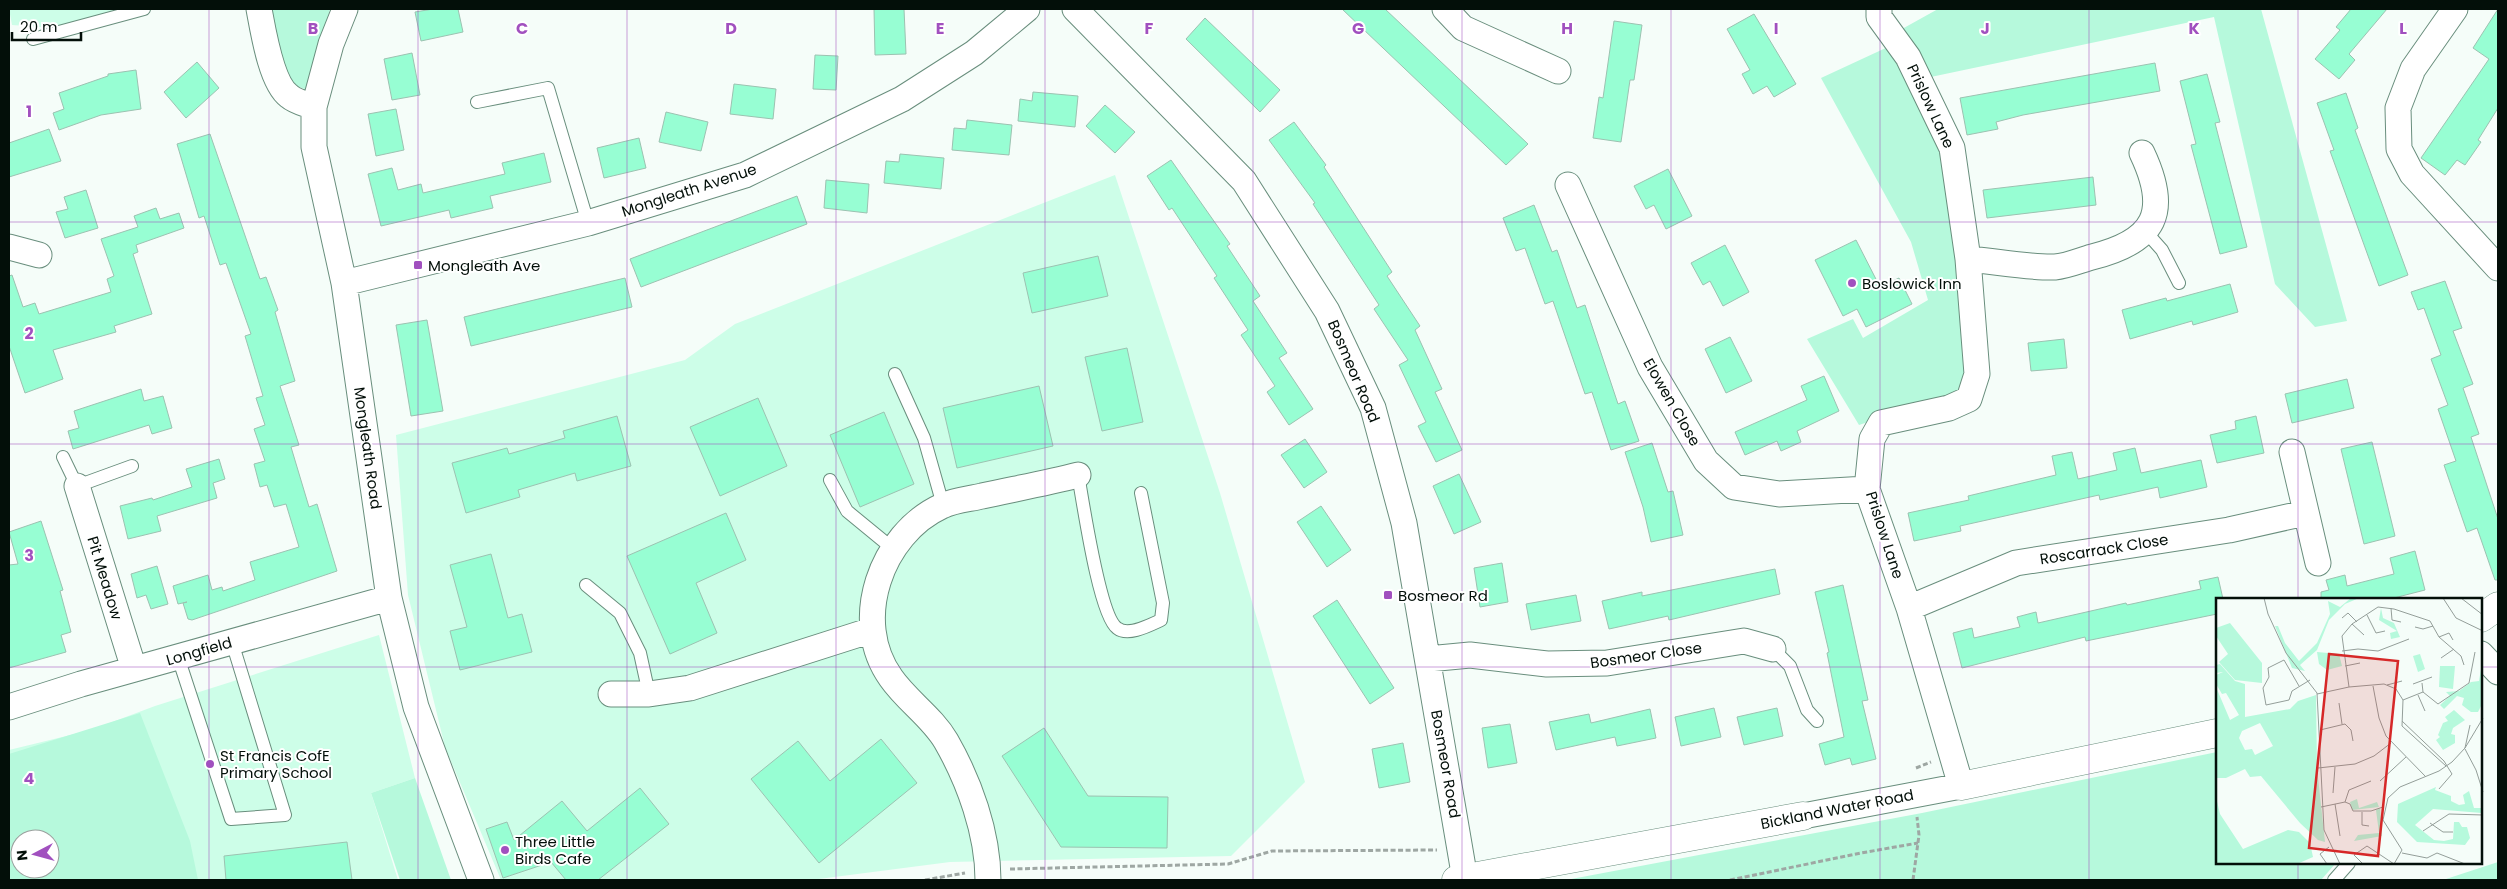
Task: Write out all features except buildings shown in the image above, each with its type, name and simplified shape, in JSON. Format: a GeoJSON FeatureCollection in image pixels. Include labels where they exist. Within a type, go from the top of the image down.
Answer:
{"type":"FeatureCollection","features":[{"type":"Feature","properties":{"kind":"street"},"geometry":{"type":"LineString","coordinates":[[259,9],[264,38],[278,80],[288,96],[314,107]]}},
{"type":"Feature","properties":{"kind":"street","name":"Mongleath Road"},"geometry":{"type":"LineString","coordinates":[[345,9],[331,44],[314,107],[314,147],[344,283],[389,598],[416,707],[481,880]]}},
{"type":"Feature","properties":{"kind":"street","name":"Mongleath Avenue"},"geometry":{"type":"LineString","coordinates":[[344,283],[588,223],[745,175],[902,99],[974,53],[1027,9]]}},
{"type":"Feature","properties":{"kind":"street","name":"Bosmeor Road"},"geometry":{"type":"LineString","coordinates":[[1075,9],[1244,181],[1327,311],[1373,408],[1404,523],[1460,850],[1461,880]]}},
{"type":"Feature","properties":{"kind":"street"},"geometry":{"type":"LineString","coordinates":[[1445,9],[1463,28],[1558,71]]}},
{"type":"Feature","properties":{"kind":"street","name":"Prislow Lane"},"geometry":{"type":"LineString","coordinates":[[1879,9],[1879,17],[1908,57],[1952,148],[1968,259],[1977,374],[1969,399],[1949,408],[1881,423],[1872,439],[1868,489],[1909,608],[1961,786]]}},
{"type":"Feature","properties":{"kind":"street"},"geometry":{"type":"LineString","coordinates":[[2455,9],[2413,69],[2398,108],[2399,149],[2412,174],[2498,268]]}},
{"type":"Feature","properties":{"kind":"street"},"geometry":{"type":"LineString","coordinates":[[1968,259],[2056,267],[2113,252],[2136,240],[2146,232],[2157,209],[2152,174],[2142,152]]}},
{"type":"Feature","properties":{"kind":"street","name":"Elowen Close"},"geometry":{"type":"LineString","coordinates":[[1568,185],[1650,367],[1706,461],[1734,487],[1779,494],[1868,489]]}},
{"type":"Feature","properties":{"kind":"street"},"geometry":{"type":"LineString","coordinates":[[9,247],[39,255]]}},
{"type":"Feature","properties":{"kind":"street"},"geometry":{"type":"LineString","coordinates":[[2292,452],[2318,564]]}},
{"type":"Feature","properties":{"kind":"street"},"geometry":{"type":"LineString","coordinates":[[988,875],[980,822],[964,779],[945,740],[890,678],[872,630],[875,590],[892,548],[916,520],[944,505],[1078,475]]}},
{"type":"Feature","properties":{"kind":"street","name":"Pit Meadow"},"geometry":{"type":"LineString","coordinates":[[77,486],[134,669]]}},
{"type":"Feature","properties":{"kind":"street","name":"Roscarrack Close"},"geometry":{"type":"LineString","coordinates":[[1909,608],[2016,562],[2229,530],[2305,513]]}},
{"type":"Feature","properties":{"kind":"street","name":"Longfield"},"geometry":{"type":"LineString","coordinates":[[9,707],[134,669],[389,598]]}},
{"type":"Feature","properties":{"kind":"street"},"geometry":{"type":"LineString","coordinates":[[2482,617],[2498,606]]}},
{"type":"Feature","properties":{"kind":"street"},"geometry":{"type":"LineString","coordinates":[[612,694],[649,694],[690,688],[872,630]]}},
{"type":"Feature","properties":{"kind":"street","name":"Bosmeor Close"},"geometry":{"type":"LineString","coordinates":[[1428,659],[1470,655],[1548,664],[1607,663],[1744,641],[1773,650]]}},
{"type":"Feature","properties":{"kind":"street"},"geometry":{"type":"LineString","coordinates":[[2482,655],[2498,672]]}},
{"type":"Feature","properties":{"kind":"street","name":"Bickland Water Road"},"geometry":{"type":"LineString","coordinates":[[1461,880],[1961,786],[2216,733]]}},
{"type":"Feature","properties":{"kind":"lane"},"geometry":{"type":"LineString","coordinates":[[33,39],[144,9]]}},
{"type":"Feature","properties":{"kind":"lane"},"geometry":{"type":"LineString","coordinates":[[477,102],[548,88],[588,223]]}},
{"type":"Feature","properties":{"kind":"lane"},"geometry":{"type":"LineString","coordinates":[[2146,232],[2162,250],[2179,283]]}},
{"type":"Feature","properties":{"kind":"lane"},"geometry":{"type":"LineString","coordinates":[[895,374],[924,438],[944,505]]}},
{"type":"Feature","properties":{"kind":"lane","name":"Pit Meadow"},"geometry":{"type":"LineString","coordinates":[[63,457],[77,486]]}},
{"type":"Feature","properties":{"kind":"lane"},"geometry":{"type":"LineString","coordinates":[[77,486],[132,466]]}},
{"type":"Feature","properties":{"kind":"lane"},"geometry":{"type":"LineString","coordinates":[[1078,475],[1103,600],[1110,620],[1116,628],[1124,631],[1145,628],[1161,620],[1163,603],[1141,493]]}},
{"type":"Feature","properties":{"kind":"lane"},"geometry":{"type":"LineString","coordinates":[[830,480],[847,511],[892,548]]}},
{"type":"Feature","properties":{"kind":"lane"},"geometry":{"type":"LineString","coordinates":[[586,585],[620,613],[640,653],[649,694]]}},
{"type":"Feature","properties":{"kind":"lane"},"geometry":{"type":"LineString","coordinates":[[178,657],[231,819],[285,815],[232,642]]}},
{"type":"Feature","properties":{"kind":"lane"},"geometry":{"type":"LineString","coordinates":[[1773,650],[1790,666],[1808,710],[1817,720]]}},
{"type":"Feature","properties":{"kind":"lane"},"geometry":{"type":"LineString","coordinates":[[2334,880],[2348,864]]}},
{"type":"Feature","properties":{"kind":"path"},"geometry":{"type":"LineString","coordinates":[[1913,880],[1918,843],[1914,794]]}},
{"type":"Feature","properties":{"kind":"path"},"geometry":{"type":"LineString","coordinates":[[1730,880],[1918,843]]}},
{"type":"Feature","properties":{"kind":"path"},"geometry":{"type":"LineString","coordinates":[[925,880],[988,875],[1228,864],[1272,851],[1460,850]]}},
{"type":"Feature","properties":{"kind":"shaded area"},"geometry":{"type":"Polygon","coordinates":[[[9,9],[123,9],[53,28],[12,25],[9,9]]]}},
{"type":"Feature","properties":{"kind":"shaded area"},"geometry":{"type":"Polygon","coordinates":[[[272,9],[330,9],[310,91],[286,82],[272,9]]]}},
{"type":"Feature","properties":{"kind":"shaded area"},"geometry":{"type":"Polygon","coordinates":[[[1938,9],[2261,9],[2347,321],[2315,327],[2275,284],[2214,17],[1926,78],[1902,29],[1938,9]]]}},
{"type":"Feature","properties":{"kind":"shaded area"},"geometry":{"type":"Polygon","coordinates":[[[1890,46],[1944,161],[1969,372],[1961,391],[1859,425],[1807,339],[1853,319],[1863,338],[1928,300],[1911,242],[1821,78],[1890,46]]]}},
{"type":"Feature","properties":{"kind":"shaded area"},"geometry":{"type":"Polygon","coordinates":[[[1115,175],[1220,493],[1305,782],[1231,856],[950,862],[811,880],[501,880],[445,747],[408,595],[396,435],[685,360],[735,324],[1115,175]]]}},
{"type":"Feature","properties":{"kind":"shaded area","name":"St Francis CofE Primary School"},"geometry":{"type":"Polygon","coordinates":[[[379,635],[415,778],[371,793],[398,880],[9,880],[9,750],[91,730],[155,706],[379,635]]]}},
{"type":"Feature","properties":{"kind":"shaded area"},"geometry":{"type":"Polygon","coordinates":[[[140,713],[190,841],[198,880],[9,880],[9,754],[140,713]]]}},
{"type":"Feature","properties":{"kind":"shaded area"},"geometry":{"type":"Polygon","coordinates":[[[2216,752],[2216,864],[2335,864],[2321,880],[1566,880],[1922,813],[2216,752]]]}},
{"type":"Feature","properties":{"kind":"shaded area"},"geometry":{"type":"Polygon","coordinates":[[[415,778],[451,880],[400,880],[371,793],[415,778]]]}},
{"type":"Feature","properties":{"kind":"shaded area"},"geometry":{"type":"Polygon","coordinates":[[[2498,862],[2498,880],[2443,880],[2498,862]]]}},
{"type":"Feature","properties":{"kind":"place","name":"Mongleath Ave"},"geometry":{"type":"Point","coordinates":[418,265]}},
{"type":"Feature","properties":{"kind":"place","name":"Boslowick Inn"},"geometry":{"type":"Point","coordinates":[1852,283]}},
{"type":"Feature","properties":{"kind":"place","name":"Bosmeor Rd"},"geometry":{"type":"Point","coordinates":[1388,595]}},
{"type":"Feature","properties":{"kind":"place","name":"St Francis CofE Primary School"},"geometry":{"type":"Point","coordinates":[210,764]}},
{"type":"Feature","properties":{"kind":"place","name":"Three Little Birds Cafe"},"geometry":{"type":"Point","coordinates":[505,850]}}]}
